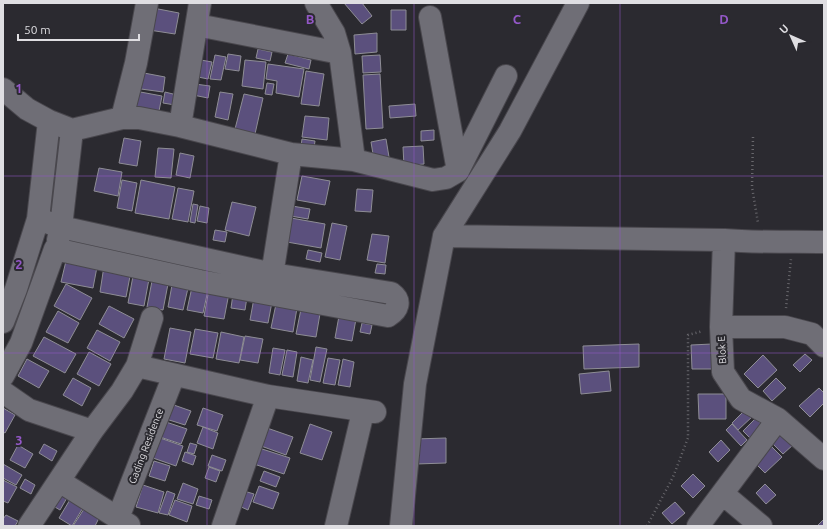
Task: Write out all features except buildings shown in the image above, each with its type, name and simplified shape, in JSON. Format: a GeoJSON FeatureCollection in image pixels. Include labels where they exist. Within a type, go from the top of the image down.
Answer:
{"type":"FeatureCollection","features":[{"type":"Feature","properties":{"kind":"street"},"geometry":{"type":"LineString","coordinates":[[122,118],[136,64],[147,3]]}},
{"type":"Feature","properties":{"kind":"street"},"geometry":{"type":"LineString","coordinates":[[180,126],[200,3]]}},
{"type":"Feature","properties":{"kind":"street"},"geometry":{"type":"LineString","coordinates":[[316,3],[334,33],[340,53],[354,160]]}},
{"type":"Feature","properties":{"kind":"street"},"geometry":{"type":"LineString","coordinates":[[401,526],[415,384],[444,236],[510,131],[578,3]]}},
{"type":"Feature","properties":{"kind":"street"},"geometry":{"type":"LineString","coordinates":[[430,18],[458,171]]}},
{"type":"Feature","properties":{"kind":"street"},"geometry":{"type":"LineString","coordinates":[[197,25],[340,53]]}},
{"type":"Feature","properties":{"kind":"street"},"geometry":{"type":"LineString","coordinates":[[3,89],[27,109],[49,121],[72,130],[122,118],[139,118],[180,126],[291,154],[354,160],[433,180],[446,178],[458,171],[506,76]]}},
{"type":"Feature","properties":{"kind":"street"},"geometry":{"type":"LineString","coordinates":[[3,322],[16,289],[38,219],[49,121]]}},
{"type":"Feature","properties":{"kind":"street"},"geometry":{"type":"LineString","coordinates":[[3,376],[21,343],[56,248],[61,227],[72,130]]}},
{"type":"Feature","properties":{"kind":"street"},"geometry":{"type":"LineString","coordinates":[[271,283],[291,154]]}},
{"type":"Feature","properties":{"kind":"street"},"geometry":{"type":"LineString","coordinates":[[38,219],[61,227],[271,283]]}},
{"type":"Feature","properties":{"kind":"street"},"geometry":{"type":"LineString","coordinates":[[444,236],[724,240],[756,243],[796,241],[824,242]]}},
{"type":"Feature","properties":{"kind":"street","name":"Blok E"},"geometry":{"type":"LineString","coordinates":[[724,240],[721,327],[723,372],[741,399],[778,419],[824,459]]}},
{"type":"Feature","properties":{"kind":"street"},"geometry":{"type":"LineString","coordinates":[[32,241],[56,248],[200,281],[271,283]]}},
{"type":"Feature","properties":{"kind":"street"},"geometry":{"type":"LineString","coordinates":[[29,526],[137,366],[152,318]]}},
{"type":"Feature","properties":{"kind":"street"},"geometry":{"type":"LineString","coordinates":[[721,327],[785,327],[812,334],[824,346]]}},
{"type":"Feature","properties":{"kind":"street"},"geometry":{"type":"LineString","coordinates":[[137,366],[268,396],[369,412],[336,526]]}},
{"type":"Feature","properties":{"kind":"street","name":"Gading Residence"},"geometry":{"type":"LineString","coordinates":[[59,481],[124,522],[174,375]]}},
{"type":"Feature","properties":{"kind":"street"},"geometry":{"type":"LineString","coordinates":[[3,392],[29,410],[92,431]]}},
{"type":"Feature","properties":{"kind":"street"},"geometry":{"type":"LineString","coordinates":[[223,526],[268,396]]}},
{"type":"Feature","properties":{"kind":"street"},"geometry":{"type":"LineString","coordinates":[[698,526],[778,419]]}},
{"type":"Feature","properties":{"kind":"street"},"geometry":{"type":"LineString","coordinates":[[723,494],[761,526]]}},
{"type":"Feature","properties":{"kind":"path"},"geometry":{"type":"LineString","coordinates":[[753,137],[752,187],[758,222],[756,243]]}},
{"type":"Feature","properties":{"kind":"path"},"geometry":{"type":"LineString","coordinates":[[785,327],[791,253],[797,245],[796,241]]}},
{"type":"Feature","properties":{"kind":"path"},"geometry":{"type":"LineString","coordinates":[[647,526],[673,477],[688,438],[688,335],[721,327]]}}]}
